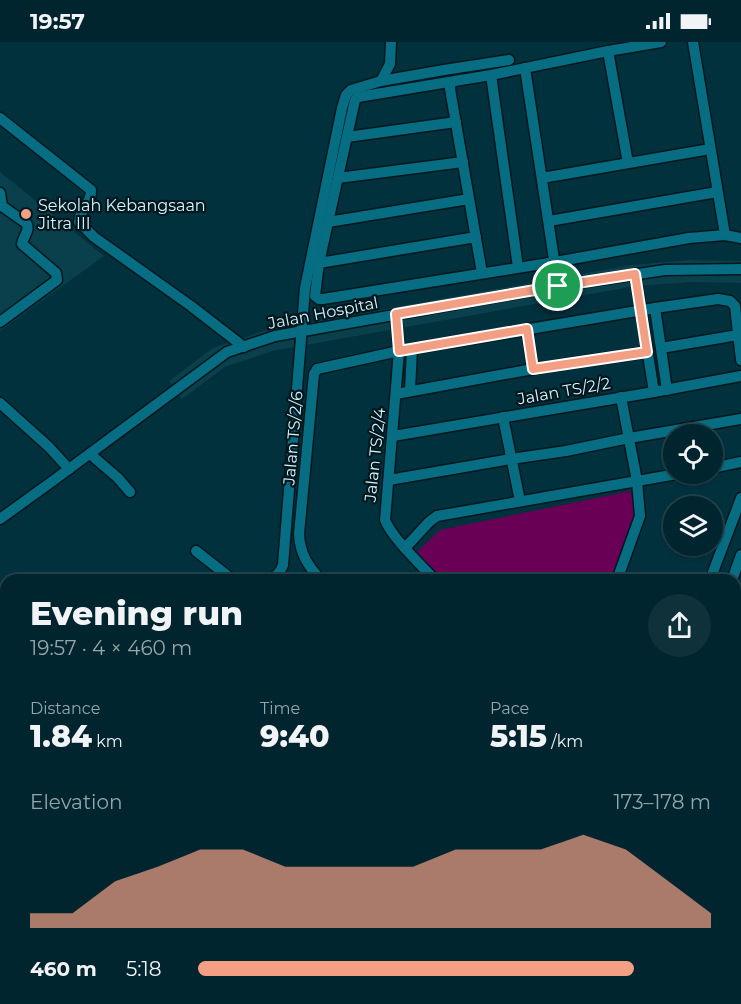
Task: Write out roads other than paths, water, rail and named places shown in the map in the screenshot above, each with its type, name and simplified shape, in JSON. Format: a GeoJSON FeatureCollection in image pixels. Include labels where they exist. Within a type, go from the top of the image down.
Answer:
{"type":"FeatureCollection","features":[{"type":"Feature","properties":{"kind":"street"},"geometry":{"type":"LineString","coordinates":[[381,81],[390,64],[391,42]]}},
{"type":"Feature","properties":{"kind":"street"},"geometry":{"type":"LineString","coordinates":[[661,42],[491,75],[358,97],[355,100],[319,263],[315,296],[323,299],[689,238],[725,235],[741,238]]}},
{"type":"Feature","properties":{"kind":"street"},"geometry":{"type":"LineString","coordinates":[[693,42],[725,235]]}},
{"type":"Feature","properties":{"kind":"street"},"geometry":{"type":"LineString","coordinates":[[609,51],[628,163]]}},
{"type":"Feature","properties":{"kind":"street"},"geometry":{"type":"LineString","coordinates":[[278,574],[284,559],[307,274],[346,95],[351,90],[381,81],[509,60]]}},
{"type":"Feature","properties":{"kind":"street"},"geometry":{"type":"LineString","coordinates":[[525,68],[558,286]]}},
{"type":"Feature","properties":{"kind":"street"},"geometry":{"type":"LineString","coordinates":[[491,75],[518,267]]}},
{"type":"Feature","properties":{"kind":"street"},"geometry":{"type":"LineString","coordinates":[[451,82],[482,273]]}},
{"type":"Feature","properties":{"kind":"street"},"geometry":{"type":"LineString","coordinates":[[0,118],[91,190],[90,198],[78,220],[94,237],[244,347]]}},
{"type":"Feature","properties":{"kind":"street"},"geometry":{"type":"LineString","coordinates":[[347,137],[456,122]]}},
{"type":"Feature","properties":{"kind":"street"},"geometry":{"type":"LineString","coordinates":[[542,178],[710,149]]}},
{"type":"Feature","properties":{"kind":"street"},"geometry":{"type":"LineString","coordinates":[[338,178],[463,162]]}},
{"type":"Feature","properties":{"kind":"street"},"geometry":{"type":"LineString","coordinates":[[549,221],[717,192]]}},
{"type":"Feature","properties":{"kind":"street"},"geometry":{"type":"LineString","coordinates":[[0,193],[2,206],[26,222],[28,226],[22,244],[56,273],[57,280],[0,322]]}},
{"type":"Feature","properties":{"kind":"street"},"geometry":{"type":"LineString","coordinates":[[328,222],[469,199]]}},
{"type":"Feature","properties":{"kind":"street"},"geometry":{"type":"LineString","coordinates":[[319,263],[476,237]]}},
{"type":"Feature","properties":{"kind":"street","name":"Jalan Hospital"},"geometry":{"type":"LineString","coordinates":[[0,519],[227,352],[275,336],[558,286],[683,269],[741,269]]}},
{"type":"Feature","properties":{"kind":"street"},"geometry":{"type":"LineString","coordinates":[[635,274],[654,392]]}},
{"type":"Feature","properties":{"kind":"street","name":"Jalan TS/2/6"},"geometry":{"type":"LineString","coordinates":[[316,574],[304,560],[299,534],[315,370],[399,351],[527,329],[641,310],[725,300],[735,306],[738,335]]}},
{"type":"Feature","properties":{"kind":"street"},"geometry":{"type":"LineString","coordinates":[[655,308],[667,390]]}},
{"type":"Feature","properties":{"kind":"street","name":"Jalan TS/2/4"},"geometry":{"type":"LineString","coordinates":[[396,314],[399,351],[385,520],[387,526],[405,548],[429,574]]}},
{"type":"Feature","properties":{"kind":"street"},"geometry":{"type":"LineString","coordinates":[[527,329],[533,369]]}},
{"type":"Feature","properties":{"kind":"street"},"geometry":{"type":"LineString","coordinates":[[661,348],[738,335],[741,360]]}},
{"type":"Feature","properties":{"kind":"street"},"geometry":{"type":"LineString","coordinates":[[410,390],[412,349]]}},
{"type":"Feature","properties":{"kind":"street"},"geometry":{"type":"LineString","coordinates":[[396,394],[533,369],[647,352]]}},
{"type":"Feature","properties":{"kind":"street","name":"Jalan TS/2/2"},"geometry":{"type":"LineString","coordinates":[[393,436],[741,376]]}},
{"type":"Feature","properties":{"kind":"street"},"geometry":{"type":"LineString","coordinates":[[619,574],[640,516],[637,481],[621,397]]}},
{"type":"Feature","properties":{"kind":"street"},"geometry":{"type":"LineString","coordinates":[[0,403],[49,447],[69,469]]}},
{"type":"Feature","properties":{"kind":"street"},"geometry":{"type":"LineString","coordinates":[[503,417],[520,501]]}},
{"type":"Feature","properties":{"kind":"street"},"geometry":{"type":"LineString","coordinates":[[389,480],[566,452],[629,438],[741,419]]}},
{"type":"Feature","properties":{"kind":"street"},"geometry":{"type":"LineString","coordinates":[[90,454],[118,478],[130,492]]}},
{"type":"Feature","properties":{"kind":"street"},"geometry":{"type":"LineString","coordinates":[[723,466],[741,462]]}},
{"type":"Feature","properties":{"kind":"street"},"geometry":{"type":"LineString","coordinates":[[405,548],[436,516],[663,476]]}},
{"type":"Feature","properties":{"kind":"street"},"geometry":{"type":"LineString","coordinates":[[712,574],[741,498]]}},
{"type":"Feature","properties":{"kind":"street"},"geometry":{"type":"LineString","coordinates":[[196,551],[225,574]]}},
{"type":"Feature","properties":{"kind":"street"},"geometry":{"type":"LineString","coordinates":[[734,574],[741,555]]}},
{"type":"Feature","properties":{"kind":"place","name":"Sekolah Kebangsaan Jitra III"},"geometry":{"type":"Point","coordinates":[26,214]}}]}
